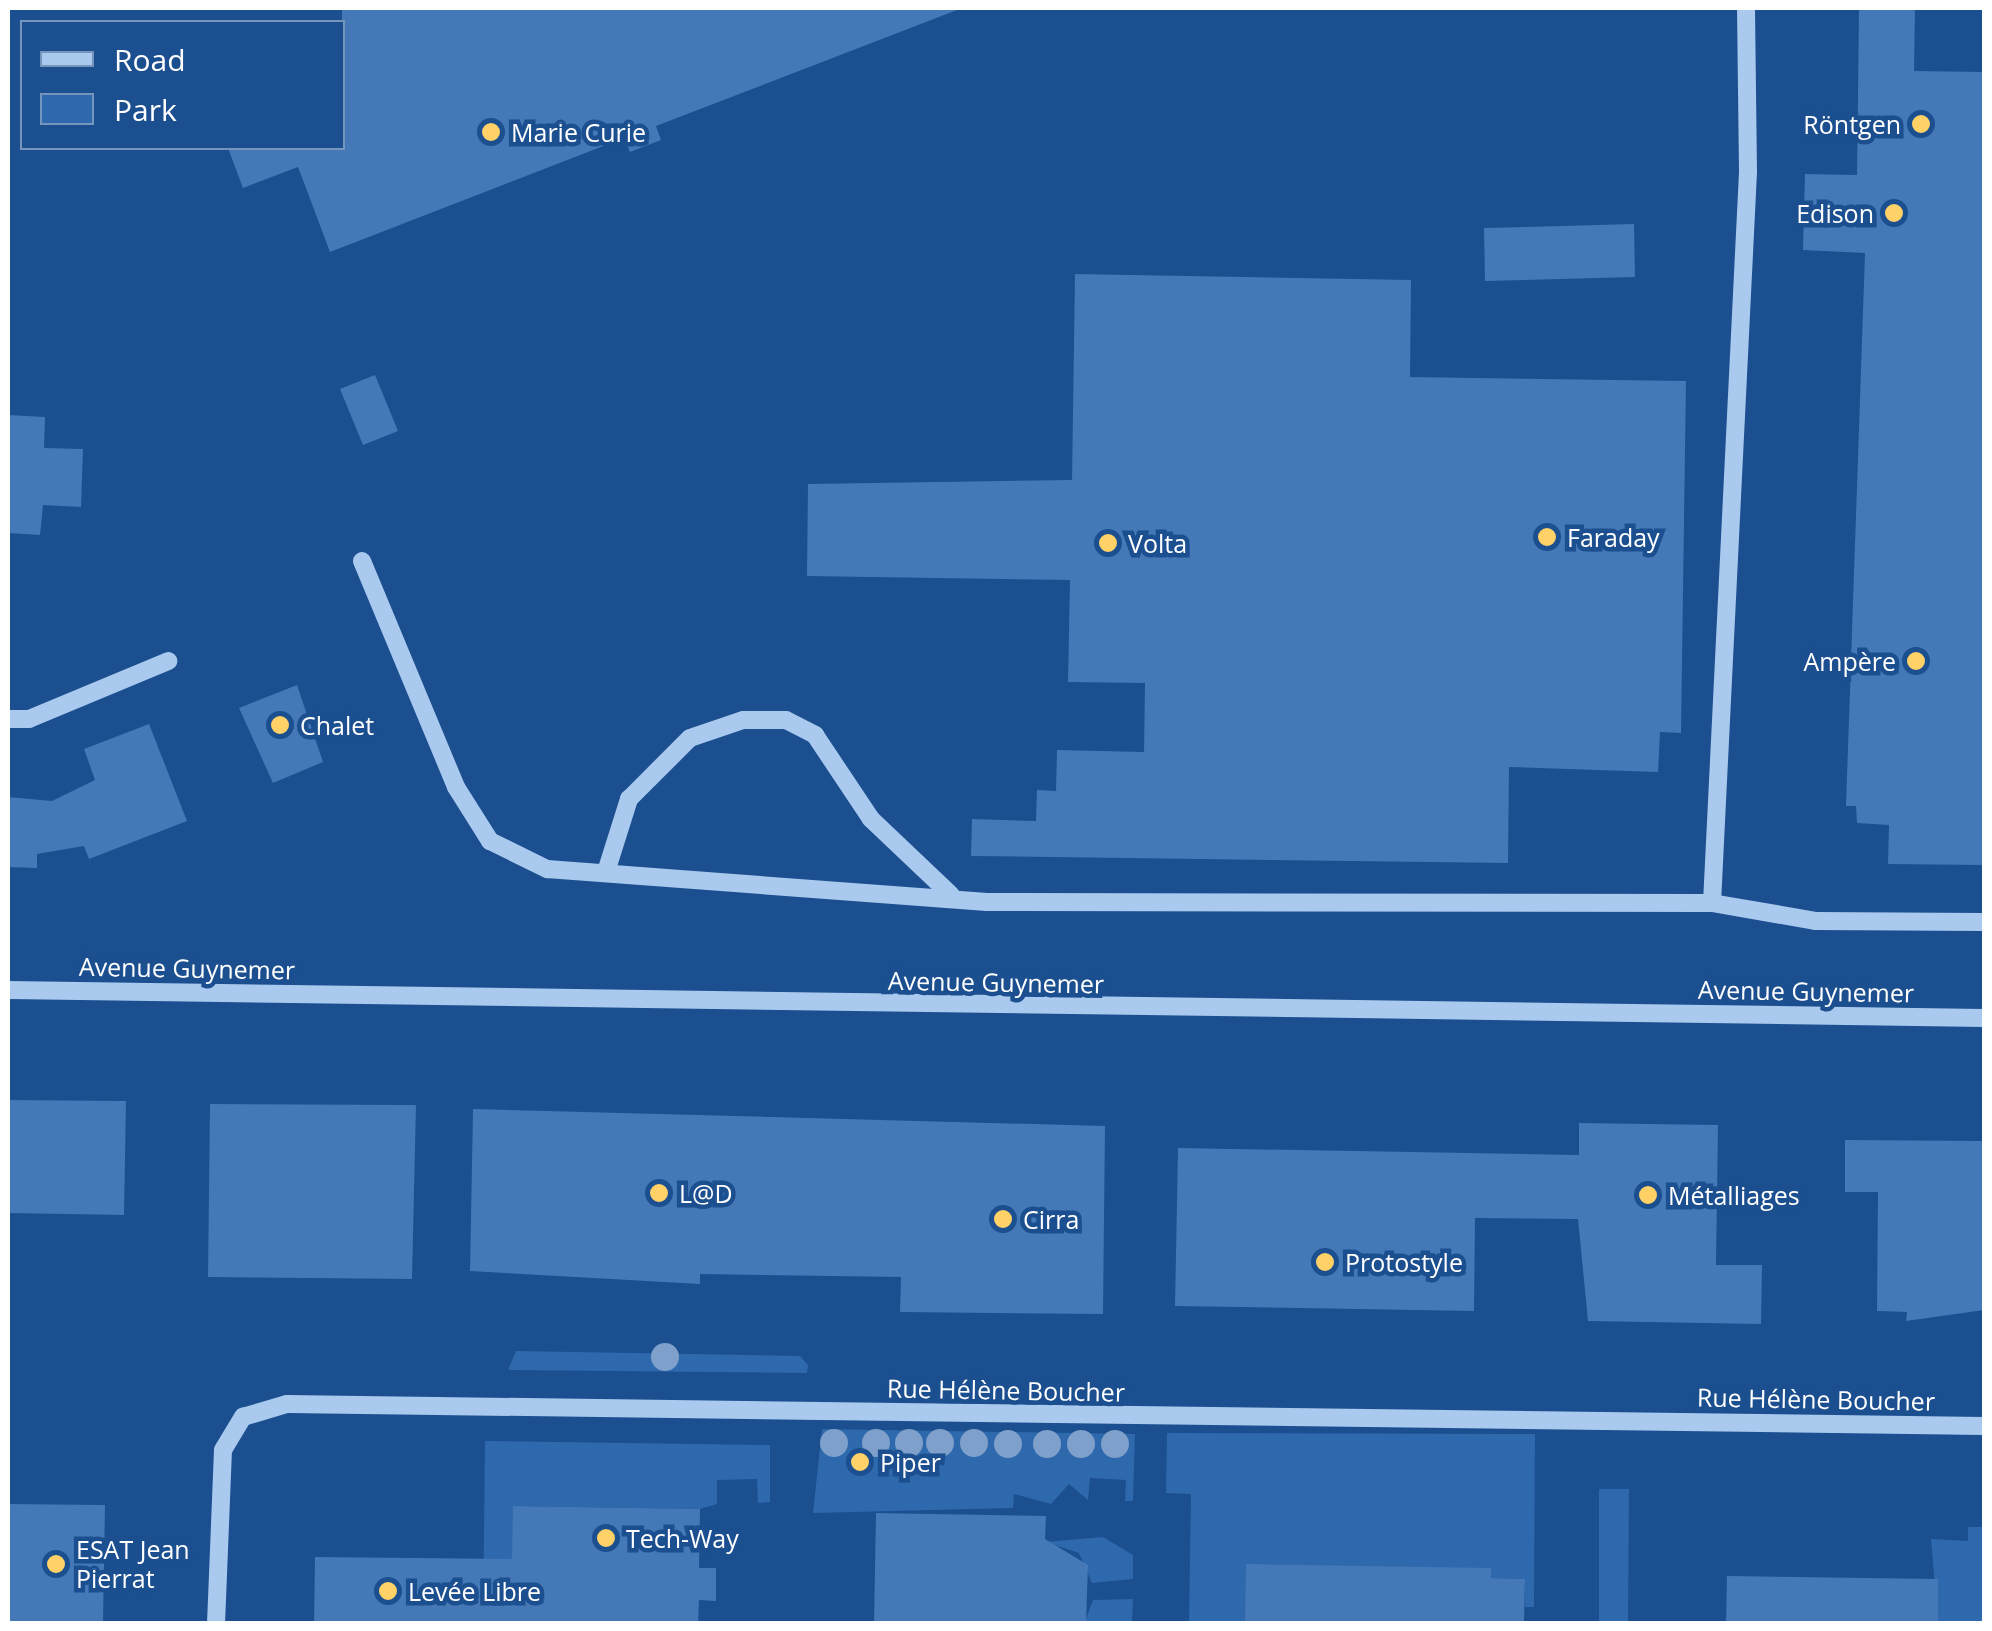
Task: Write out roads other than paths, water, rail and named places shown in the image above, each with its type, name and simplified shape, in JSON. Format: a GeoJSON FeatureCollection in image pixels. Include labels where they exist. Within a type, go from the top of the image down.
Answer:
{"type":"FeatureCollection","features":[{"type":"Feature","properties":{"kind":"street"},"geometry":{"type":"LineString","coordinates":[[1712,903],[1748,172],[1746,8]]}},
{"type":"Feature","properties":{"kind":"street"},"geometry":{"type":"LineString","coordinates":[[362,562],[456,787],[490,841],[548,869],[951,896],[1712,903],[1816,920],[1984,922]]}},
{"type":"Feature","properties":{"kind":"street"},"geometry":{"type":"LineString","coordinates":[[8,719],[28,719],[168,661]]}},
{"type":"Feature","properties":{"kind":"street"},"geometry":{"type":"LineString","coordinates":[[606,872],[629,800],[690,738],[743,720],[786,720],[815,735],[872,819],[951,896]]}},
{"type":"Feature","properties":{"kind":"street","name":"Avenue Guynemer"},"geometry":{"type":"LineString","coordinates":[[8,990],[1984,1018]]}},
{"type":"Feature","properties":{"kind":"street","name":"Rue Hélène Boucher"},"geometry":{"type":"LineString","coordinates":[[216,1624],[223,1450],[243,1417],[287,1404],[1984,1426]]}},
{"type":"Feature","properties":{"kind":"place","name":"Röntgen"},"geometry":{"type":"Point","coordinates":[1921,124]}},
{"type":"Feature","properties":{"kind":"place","name":"Marie Curie"},"geometry":{"type":"Point","coordinates":[491,132]}},
{"type":"Feature","properties":{"kind":"place","name":"Edison"},"geometry":{"type":"Point","coordinates":[1894,213]}},
{"type":"Feature","properties":{"kind":"place","name":"Faraday"},"geometry":{"type":"Point","coordinates":[1547,537]}},
{"type":"Feature","properties":{"kind":"place","name":"Volta"},"geometry":{"type":"Point","coordinates":[1108,543]}},
{"type":"Feature","properties":{"kind":"place","name":"Ampère"},"geometry":{"type":"Point","coordinates":[1916,661]}},
{"type":"Feature","properties":{"kind":"place","name":"Chalet"},"geometry":{"type":"Point","coordinates":[280,725]}},
{"type":"Feature","properties":{"kind":"place","name":"L@D"},"geometry":{"type":"Point","coordinates":[659,1193]}},
{"type":"Feature","properties":{"kind":"place","name":"Métalliages"},"geometry":{"type":"Point","coordinates":[1648,1195]}},
{"type":"Feature","properties":{"kind":"place","name":"Cirra"},"geometry":{"type":"Point","coordinates":[1003,1219]}},
{"type":"Feature","properties":{"kind":"place","name":"Protostyle"},"geometry":{"type":"Point","coordinates":[1325,1262]}},
{"type":"Feature","properties":{"kind":"place","name":"Piper"},"geometry":{"type":"Point","coordinates":[860,1462]}},
{"type":"Feature","properties":{"kind":"place","name":"Tech-Way"},"geometry":{"type":"Point","coordinates":[606,1538]}},
{"type":"Feature","properties":{"kind":"place","name":"ESAT Jean Pierrat"},"geometry":{"type":"Point","coordinates":[56,1564]}},
{"type":"Feature","properties":{"kind":"place","name":"Levée Libre"},"geometry":{"type":"Point","coordinates":[388,1591]}}]}
